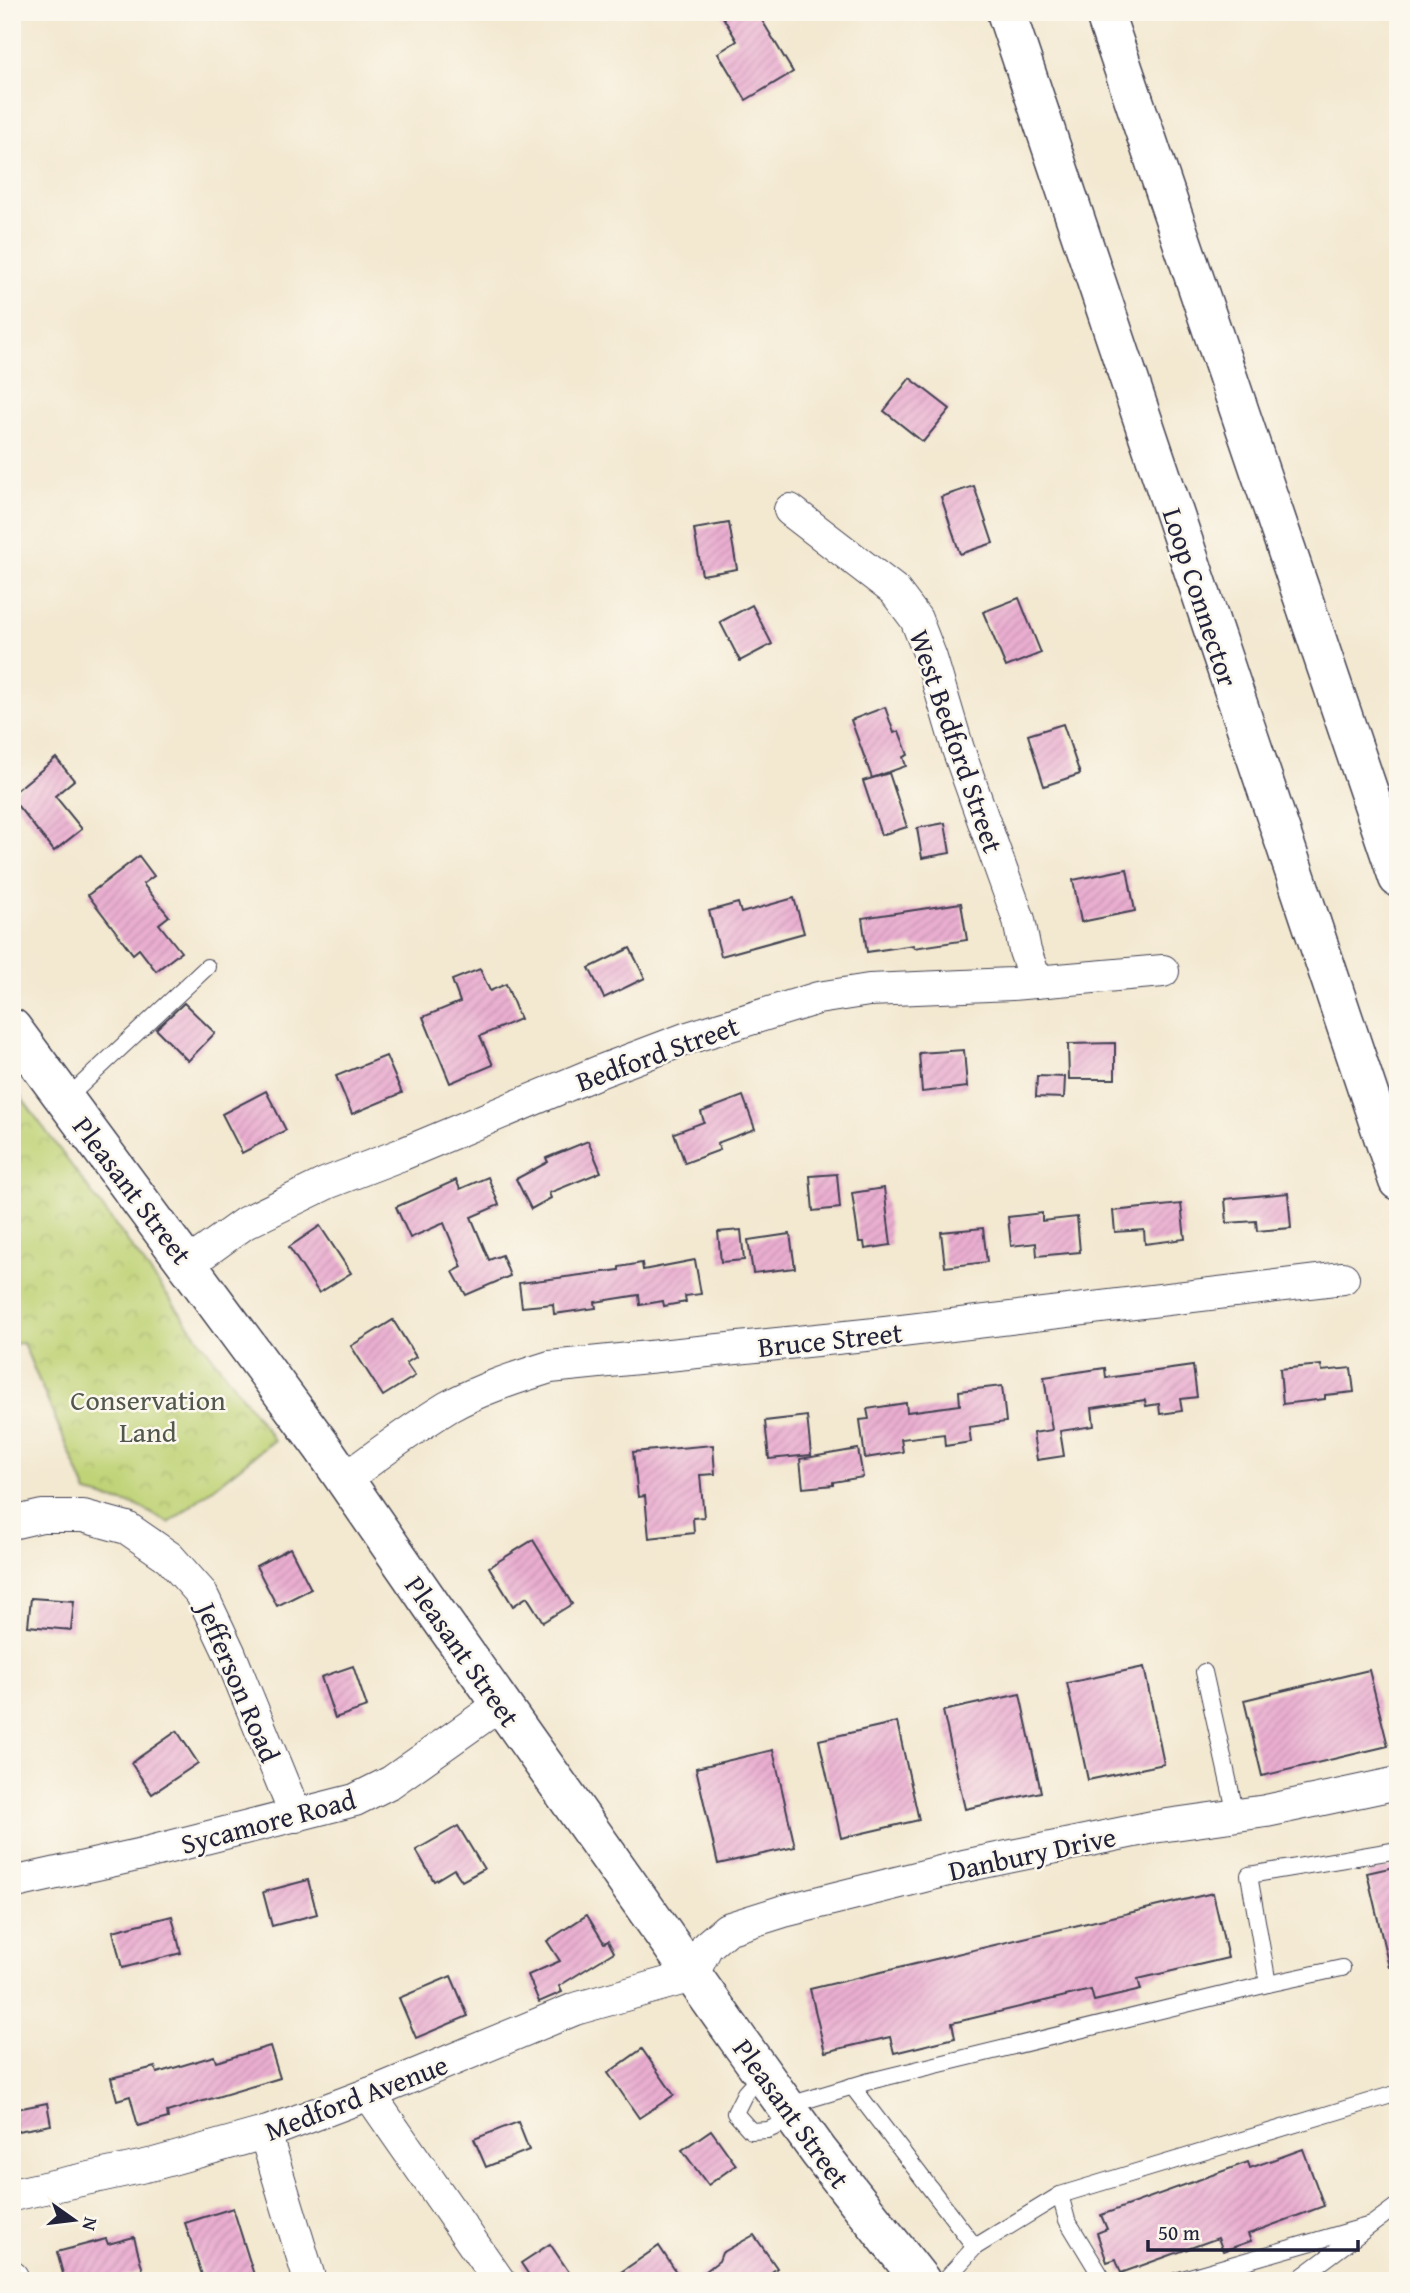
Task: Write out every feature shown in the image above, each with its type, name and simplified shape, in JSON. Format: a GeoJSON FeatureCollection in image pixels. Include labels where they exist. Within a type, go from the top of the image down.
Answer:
{"type":"FeatureCollection","features":[{"type":"Feature","properties":{"kind":"main road","name":"Loop Connector"},"geometry":{"type":"LineString","coordinates":[[1006,12],[1398,1181]]}},
{"type":"Feature","properties":{"kind":"main road"},"geometry":{"type":"LineString","coordinates":[[1104,12],[1398,878]]}},
{"type":"Feature","properties":{"kind":"main road","name":"Pleasant Street"},"geometry":{"type":"LineString","coordinates":[[12,1028],[345,1479],[762,2074],[924,2279]]}},
{"type":"Feature","properties":{"kind":"street","name":"West Bedford Street"},"geometry":{"type":"LineString","coordinates":[[790,510],[894,590],[916,619],[958,749],[1019,920],[1035,982]]}},
{"type":"Feature","properties":{"kind":"street","name":"Bedford Street"},"geometry":{"type":"LineString","coordinates":[[188,1264],[245,1223],[327,1182],[688,1038],[818,998],[869,990],[1035,982],[1163,971]]}},
{"type":"Feature","properties":{"kind":"street","name":"Bruce Street"},"geometry":{"type":"LineString","coordinates":[[345,1479],[450,1406],[500,1383],[550,1367],[885,1333],[1343,1278]]}},
{"type":"Feature","properties":{"kind":"street","name":"Jefferson Road"},"geometry":{"type":"LineString","coordinates":[[12,1523],[41,1516],[83,1516],[127,1528],[169,1557],[201,1593],[229,1652],[296,1816]]}},
{"type":"Feature","properties":{"kind":"street","name":"Sycamore Road"},"geometry":{"type":"LineString","coordinates":[[12,1883],[355,1800],[391,1782],[501,1704]]}},
{"type":"Feature","properties":{"kind":"street","name":"Danbury Drive"},"geometry":{"type":"LineString","coordinates":[[692,1976],[708,1946],[727,1929],[784,1911],[964,1866],[1153,1827],[1236,1815],[1398,1783]]}},
{"type":"Feature","properties":{"kind":"street","name":"Medford Avenue"},"geometry":{"type":"LineString","coordinates":[[12,2195],[154,2164],[265,2133],[369,2094],[575,2009],[692,1976]]}},
{"type":"Feature","properties":{"kind":"street"},"geometry":{"type":"LineString","coordinates":[[369,2094],[499,2281]]}},
{"type":"Feature","properties":{"kind":"street"},"geometry":{"type":"LineString","coordinates":[[265,2133],[310,2281]]}},
{"type":"Feature","properties":{"kind":"lane"},"geometry":{"type":"LineString","coordinates":[[65,1100],[97,1073],[207,967]]}},
{"type":"Feature","properties":{"kind":"lane"},"geometry":{"type":"LineString","coordinates":[[1204,1672],[1236,1815]]}},
{"type":"Feature","properties":{"kind":"lane"},"geometry":{"type":"LineString","coordinates":[[1268,1984],[1249,1875],[1398,1850]]}},
{"type":"Feature","properties":{"kind":"lane"},"geometry":{"type":"LineString","coordinates":[[790,2112],[852,2086],[1342,1968]]}},
{"type":"Feature","properties":{"kind":"lane"},"geometry":{"type":"LineString","coordinates":[[852,2086],[975,2247]]}},
{"type":"Feature","properties":{"kind":"lane"},"geometry":{"type":"LineString","coordinates":[[924,2279],[1060,2195],[1398,2093]]}},
{"type":"Feature","properties":{"kind":"lane"},"geometry":{"type":"LineString","coordinates":[[1060,2195],[1067,2220],[1104,2281]]}},
{"type":"Feature","properties":{"kind":"lane"},"geometry":{"type":"LineString","coordinates":[[1296,2281],[1398,2205]]}},
{"type":"Feature","properties":{"kind":"lane"},"geometry":{"type":"LineString","coordinates":[[1176,2281],[1371,2225]]}},
{"type":"Feature","properties":{"kind":"green space","name":"Conservation Land"},"geometry":{"type":"Polygon","coordinates":[[[12,1085],[274,1440],[169,1523],[138,1506],[87,1493],[23,1343],[12,1344],[12,1085]]]}},
{"type":"Feature","properties":{"kind":"building"},"geometry":{"type":"Polygon","coordinates":[[[720,12],[757,12],[793,72],[746,100],[718,53],[737,41],[720,12]]]}},
{"type":"Feature","properties":{"kind":"building"},"geometry":{"type":"Polygon","coordinates":[[[910,378],[950,409],[923,442],[884,411],[910,378]]]}},
{"type":"Feature","properties":{"kind":"building"},"geometry":{"type":"Polygon","coordinates":[[[974,486],[993,543],[960,554],[941,497],[974,486]]]}},
{"type":"Feature","properties":{"kind":"building"},"geometry":{"type":"Polygon","coordinates":[[[729,523],[737,569],[702,575],[694,529],[729,523]]]}},
{"type":"Feature","properties":{"kind":"building"},"geometry":{"type":"Polygon","coordinates":[[[1019,598],[1041,653],[1006,667],[983,612],[1019,598]]]}},
{"type":"Feature","properties":{"kind":"building"},"geometry":{"type":"Polygon","coordinates":[[[752,605],[772,644],[740,661],[720,622],[752,605]]]}},
{"type":"Feature","properties":{"kind":"building"},"geometry":{"type":"Polygon","coordinates":[[[885,707],[894,733],[899,731],[908,755],[903,757],[906,766],[872,778],[851,720],[885,707]]]}},
{"type":"Feature","properties":{"kind":"building"},"geometry":{"type":"Polygon","coordinates":[[[1063,724],[1080,774],[1044,786],[1028,735],[1063,724]]]}},
{"type":"Feature","properties":{"kind":"building"},"geometry":{"type":"Polygon","coordinates":[[[56,758],[74,780],[55,796],[82,829],[54,851],[12,799],[12,794],[56,758]]]}},
{"type":"Feature","properties":{"kind":"building"},"geometry":{"type":"Polygon","coordinates":[[[889,773],[907,827],[881,835],[863,781],[889,773]]]}},
{"type":"Feature","properties":{"kind":"building"},"geometry":{"type":"Polygon","coordinates":[[[945,823],[950,853],[922,858],[917,828],[945,823]]]}},
{"type":"Feature","properties":{"kind":"building"},"geometry":{"type":"Polygon","coordinates":[[[139,856],[154,876],[143,884],[169,916],[159,924],[181,952],[156,971],[139,949],[133,954],[88,895],[139,856]]]}},
{"type":"Feature","properties":{"kind":"building"},"geometry":{"type":"Polygon","coordinates":[[[1127,869],[1135,911],[1081,922],[1073,880],[1127,869]]]}},
{"type":"Feature","properties":{"kind":"building"},"geometry":{"type":"Polygon","coordinates":[[[794,898],[804,933],[721,956],[709,911],[738,903],[741,913],[794,898]]]}},
{"type":"Feature","properties":{"kind":"building"},"geometry":{"type":"Polygon","coordinates":[[[961,903],[967,940],[867,952],[862,918],[961,903]]]}},
{"type":"Feature","properties":{"kind":"building"},"geometry":{"type":"Polygon","coordinates":[[[630,948],[645,978],[604,998],[589,968],[630,948]]]}},
{"type":"Feature","properties":{"kind":"building"},"geometry":{"type":"Polygon","coordinates":[[[480,969],[490,991],[506,984],[520,1019],[480,1036],[493,1065],[450,1083],[423,1017],[460,1002],[452,980],[480,969]]]}},
{"type":"Feature","properties":{"kind":"building"},"geometry":{"type":"Polygon","coordinates":[[[184,1003],[215,1033],[188,1061],[156,1029],[184,1003]]]}},
{"type":"Feature","properties":{"kind":"building"},"geometry":{"type":"Polygon","coordinates":[[[1115,1043],[1115,1079],[1069,1079],[1068,1044],[1115,1043]]]}},
{"type":"Feature","properties":{"kind":"building"},"geometry":{"type":"Polygon","coordinates":[[[964,1050],[967,1087],[922,1092],[919,1053],[964,1050]]]}},
{"type":"Feature","properties":{"kind":"building"},"geometry":{"type":"Polygon","coordinates":[[[386,1056],[402,1093],[352,1114],[336,1076],[386,1056]]]}},
{"type":"Feature","properties":{"kind":"building"},"geometry":{"type":"Polygon","coordinates":[[[1037,1076],[1065,1077],[1064,1098],[1036,1097],[1037,1076]]]}},
{"type":"Feature","properties":{"kind":"building"},"geometry":{"type":"Polygon","coordinates":[[[266,1091],[286,1130],[242,1153],[222,1114],[266,1091]]]}},
{"type":"Feature","properties":{"kind":"building"},"geometry":{"type":"Polygon","coordinates":[[[743,1096],[755,1129],[717,1143],[720,1150],[685,1163],[674,1133],[704,1122],[701,1112],[743,1096]]]}},
{"type":"Feature","properties":{"kind":"building"},"geometry":{"type":"Polygon","coordinates":[[[588,1141],[601,1172],[549,1193],[551,1198],[531,1209],[516,1179],[548,1162],[546,1158],[588,1141]]]}},
{"type":"Feature","properties":{"kind":"building"},"geometry":{"type":"Polygon","coordinates":[[[837,1174],[840,1208],[813,1211],[810,1176],[837,1174]]]}},
{"type":"Feature","properties":{"kind":"building"},"geometry":{"type":"Polygon","coordinates":[[[488,1177],[499,1205],[471,1217],[489,1260],[502,1255],[510,1276],[466,1295],[453,1272],[462,1267],[444,1223],[410,1238],[396,1207],[456,1180],[460,1189],[488,1177]]]}},
{"type":"Feature","properties":{"kind":"building"},"geometry":{"type":"Polygon","coordinates":[[[884,1188],[891,1245],[865,1249],[864,1242],[859,1242],[852,1193],[884,1188]]]}},
{"type":"Feature","properties":{"kind":"building"},"geometry":{"type":"Polygon","coordinates":[[[1288,1193],[1291,1228],[1257,1231],[1256,1221],[1227,1223],[1225,1199],[1288,1193]]]}},
{"type":"Feature","properties":{"kind":"building"},"geometry":{"type":"Polygon","coordinates":[[[1181,1204],[1185,1239],[1145,1244],[1144,1230],[1115,1232],[1113,1211],[1181,1204]]]}},
{"type":"Feature","properties":{"kind":"building"},"geometry":{"type":"Polygon","coordinates":[[[1042,1213],[1042,1221],[1077,1217],[1080,1252],[1037,1256],[1036,1243],[1011,1246],[1008,1217],[1042,1213]]]}},
{"type":"Feature","properties":{"kind":"building"},"geometry":{"type":"Polygon","coordinates":[[[320,1226],[351,1273],[319,1293],[289,1247],[320,1226]]]}},
{"type":"Feature","properties":{"kind":"building"},"geometry":{"type":"Polygon","coordinates":[[[983,1228],[987,1262],[945,1267],[941,1232],[983,1228]]]}},
{"type":"Feature","properties":{"kind":"building"},"geometry":{"type":"Polygon","coordinates":[[[741,1230],[744,1260],[721,1262],[718,1232],[741,1230]]]}},
{"type":"Feature","properties":{"kind":"building"},"geometry":{"type":"Polygon","coordinates":[[[790,1234],[795,1268],[753,1273],[748,1240],[790,1234]]]}},
{"type":"Feature","properties":{"kind":"building"},"geometry":{"type":"Polygon","coordinates":[[[695,1260],[701,1294],[685,1296],[686,1302],[664,1306],[663,1301],[640,1305],[639,1295],[595,1302],[596,1308],[554,1314],[553,1304],[522,1307],[519,1283],[619,1270],[619,1267],[642,1263],[643,1270],[695,1260]]]}},
{"type":"Feature","properties":{"kind":"building"},"geometry":{"type":"Polygon","coordinates":[[[393,1320],[416,1357],[406,1363],[415,1376],[383,1396],[351,1346],[393,1320]]]}},
{"type":"Feature","properties":{"kind":"building"},"geometry":{"type":"Polygon","coordinates":[[[1321,1365],[1322,1371],[1351,1368],[1354,1392],[1283,1404],[1280,1369],[1321,1365]]]}},
{"type":"Feature","properties":{"kind":"building"},"geometry":{"type":"Polygon","coordinates":[[[1193,1366],[1197,1397],[1180,1399],[1182,1411],[1160,1414],[1159,1404],[1146,1406],[1145,1400],[1092,1408],[1094,1426],[1060,1431],[1064,1456],[1037,1460],[1033,1433],[1052,1430],[1044,1377],[1105,1368],[1106,1378],[1193,1366]]]}},
{"type":"Feature","properties":{"kind":"building"},"geometry":{"type":"Polygon","coordinates":[[[1002,1386],[1006,1422],[969,1427],[971,1442],[945,1446],[944,1434],[901,1439],[903,1452],[865,1458],[860,1420],[869,1419],[867,1409],[906,1403],[907,1412],[960,1405],[959,1391],[1002,1386]]]}},
{"type":"Feature","properties":{"kind":"building"},"geometry":{"type":"Polygon","coordinates":[[[807,1416],[811,1455],[769,1459],[765,1421],[807,1416]]]}},
{"type":"Feature","properties":{"kind":"building"},"geometry":{"type":"Polygon","coordinates":[[[713,1445],[715,1474],[700,1475],[704,1517],[693,1518],[694,1533],[649,1538],[645,1496],[638,1497],[633,1452],[713,1445]]]}},
{"type":"Feature","properties":{"kind":"building"},"geometry":{"type":"Polygon","coordinates":[[[858,1449],[863,1477],[833,1482],[833,1485],[803,1488],[800,1459],[858,1449]]]}},
{"type":"Feature","properties":{"kind":"building"},"geometry":{"type":"Polygon","coordinates":[[[533,1540],[572,1604],[543,1622],[527,1597],[513,1606],[489,1567],[533,1540]]]}},
{"type":"Feature","properties":{"kind":"building"},"geometry":{"type":"Polygon","coordinates":[[[290,1548],[311,1589],[277,1606],[256,1566],[290,1548]]]}},
{"type":"Feature","properties":{"kind":"building"},"geometry":{"type":"Polygon","coordinates":[[[31,1598],[74,1601],[71,1630],[28,1626],[31,1598]]]}},
{"type":"Feature","properties":{"kind":"building"},"geometry":{"type":"Polygon","coordinates":[[[353,1666],[367,1707],[335,1718],[321,1677],[353,1666]]]}},
{"type":"Feature","properties":{"kind":"building"},"geometry":{"type":"Polygon","coordinates":[[[1144,1667],[1164,1764],[1088,1780],[1067,1683],[1144,1667]]]}},
{"type":"Feature","properties":{"kind":"building"},"geometry":{"type":"Polygon","coordinates":[[[1369,1670],[1388,1746],[1262,1776],[1244,1700],[1369,1670]]]}},
{"type":"Feature","properties":{"kind":"building"},"geometry":{"type":"Polygon","coordinates":[[[1020,1694],[1041,1792],[965,1809],[943,1711],[1020,1694]]]}},
{"type":"Feature","properties":{"kind":"building"},"geometry":{"type":"Polygon","coordinates":[[[897,1722],[919,1820],[841,1838],[819,1740],[897,1722]]]}},
{"type":"Feature","properties":{"kind":"building"},"geometry":{"type":"Polygon","coordinates":[[[177,1731],[198,1763],[152,1794],[131,1763],[177,1731]]]}},
{"type":"Feature","properties":{"kind":"building"},"geometry":{"type":"Polygon","coordinates":[[[773,1750],[795,1847],[718,1864],[696,1768],[773,1750]]]}},
{"type":"Feature","properties":{"kind":"building"},"geometry":{"type":"Polygon","coordinates":[[[458,1826],[484,1869],[462,1881],[454,1869],[434,1881],[416,1850],[458,1826]]]}},
{"type":"Feature","properties":{"kind":"building"},"geometry":{"type":"Polygon","coordinates":[[[1398,1866],[1398,1966],[1389,1967],[1367,1873],[1398,1866]]]}},
{"type":"Feature","properties":{"kind":"building"},"geometry":{"type":"Polygon","coordinates":[[[308,1880],[317,1914],[272,1926],[263,1892],[308,1880]]]}},
{"type":"Feature","properties":{"kind":"building"},"geometry":{"type":"Polygon","coordinates":[[[1213,1893],[1228,1958],[1138,1979],[1141,1990],[1094,2001],[1091,1990],[952,2023],[955,2038],[894,2053],[890,2037],[825,2052],[810,1989],[1213,1893]]]}},
{"type":"Feature","properties":{"kind":"building"},"geometry":{"type":"Polygon","coordinates":[[[587,1915],[604,1943],[608,1941],[614,1952],[559,1986],[562,1992],[539,2002],[528,1975],[560,1961],[547,1941],[587,1915]]]}},
{"type":"Feature","properties":{"kind":"building"},"geometry":{"type":"Polygon","coordinates":[[[172,1916],[181,1953],[122,1968],[113,1931],[172,1916]]]}},
{"type":"Feature","properties":{"kind":"building"},"geometry":{"type":"Polygon","coordinates":[[[451,1976],[468,2016],[416,2038],[399,1998],[451,1976]]]}},
{"type":"Feature","properties":{"kind":"building"},"geometry":{"type":"Polygon","coordinates":[[[270,2046],[280,2078],[167,2112],[168,2118],[138,2126],[130,2096],[117,2100],[111,2078],[155,2067],[157,2073],[214,2056],[216,2062],[270,2046]]]}},
{"type":"Feature","properties":{"kind":"building"},"geometry":{"type":"Polygon","coordinates":[[[642,2049],[674,2095],[639,2118],[608,2073],[642,2049]]]}},
{"type":"Feature","properties":{"kind":"building"},"geometry":{"type":"Polygon","coordinates":[[[47,2103],[51,2125],[12,2132],[12,2110],[47,2103]]]}},
{"type":"Feature","properties":{"kind":"building"},"geometry":{"type":"Polygon","coordinates":[[[518,2122],[529,2150],[486,2167],[474,2139],[518,2122]]]}},
{"type":"Feature","properties":{"kind":"building"},"geometry":{"type":"Polygon","coordinates":[[[711,2130],[736,2165],[708,2185],[682,2150],[711,2130]]]}},
{"type":"Feature","properties":{"kind":"building"},"geometry":{"type":"Polygon","coordinates":[[[1303,2149],[1324,2206],[1248,2234],[1251,2241],[1223,2251],[1218,2238],[1121,2273],[1116,2259],[1107,2262],[1097,2233],[1107,2229],[1101,2215],[1248,2162],[1250,2168],[1303,2149]]]}},
{"type":"Feature","properties":{"kind":"building"},"geometry":{"type":"Polygon","coordinates":[[[233,2208],[254,2275],[249,2276],[250,2281],[204,2281],[185,2223],[233,2208]]]}},
{"type":"Feature","properties":{"kind":"building"},"geometry":{"type":"Polygon","coordinates":[[[754,2235],[777,2268],[760,2281],[693,2281],[719,2261],[722,2253],[754,2235]]]}},
{"type":"Feature","properties":{"kind":"building"},"geometry":{"type":"Polygon","coordinates":[[[134,2237],[143,2271],[108,2281],[65,2281],[57,2252],[106,2239],[108,2244],[134,2237]]]}},
{"type":"Feature","properties":{"kind":"building"},"geometry":{"type":"Polygon","coordinates":[[[550,2244],[575,2281],[533,2281],[521,2263],[550,2244]]]}},
{"type":"Feature","properties":{"kind":"building"},"geometry":{"type":"Polygon","coordinates":[[[659,2246],[682,2281],[608,2281],[659,2246]]]}}]}
